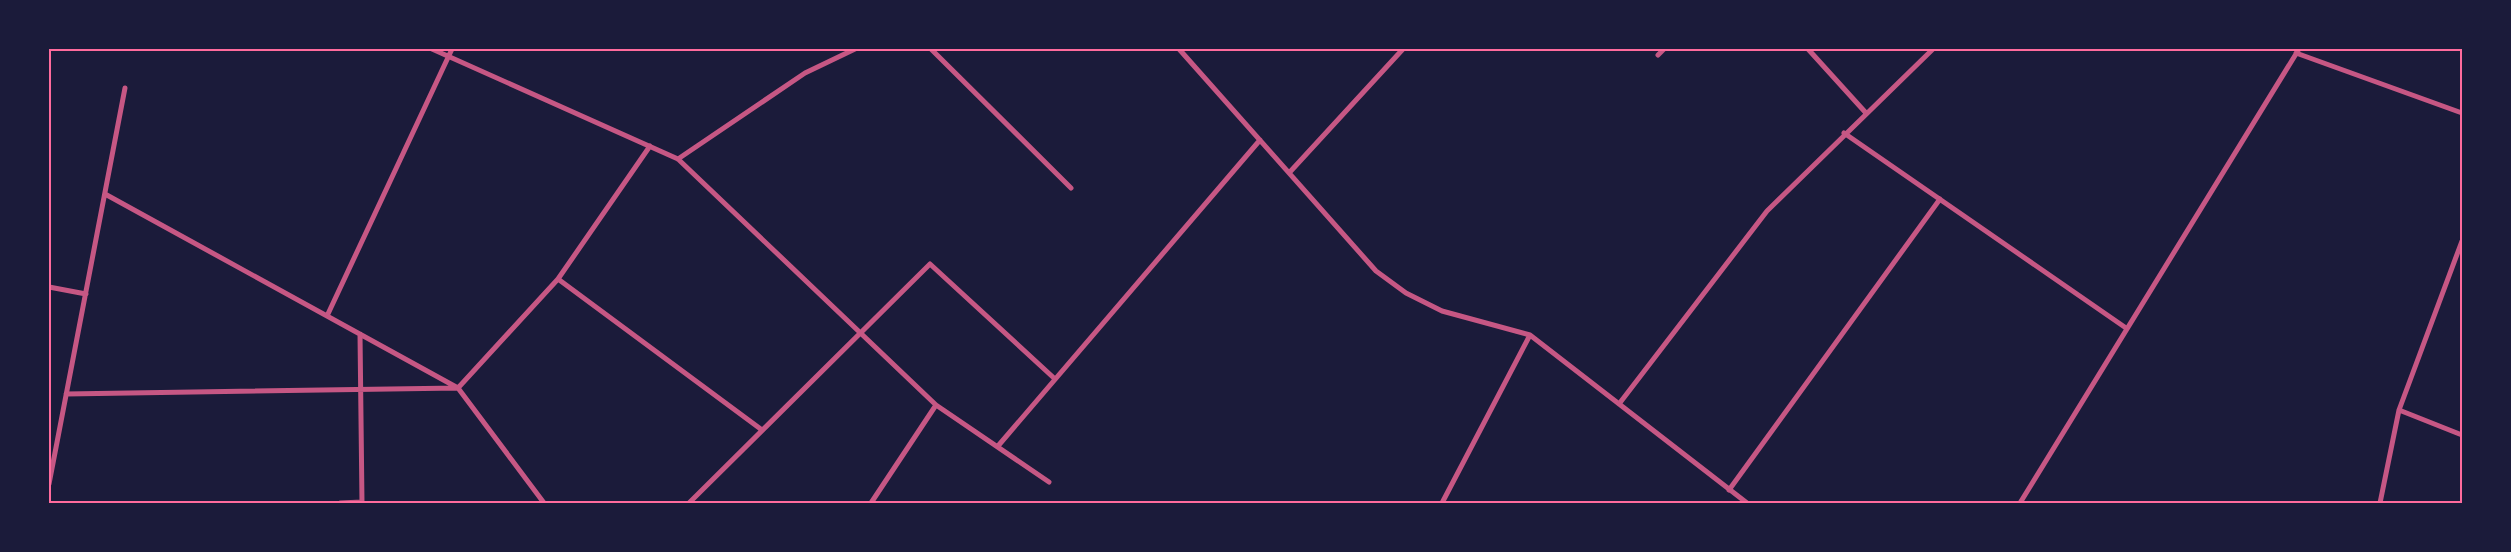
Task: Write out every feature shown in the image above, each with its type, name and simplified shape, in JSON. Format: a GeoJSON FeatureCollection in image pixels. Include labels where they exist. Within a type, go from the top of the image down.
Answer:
{"type":"FeatureCollection","features":[{"type":"Feature","properties":{"kind":"street"},"geometry":{"type":"LineString","coordinates":[[432,49],[678,159],[936,405],[1049,482]]}},
{"type":"Feature","properties":{"kind":"street"},"geometry":{"type":"LineString","coordinates":[[327,316],[452,49]]}},
{"type":"Feature","properties":{"kind":"street"},"geometry":{"type":"LineString","coordinates":[[678,159],[805,73],[855,49]]}},
{"type":"Feature","properties":{"kind":"street"},"geometry":{"type":"LineString","coordinates":[[931,49],[1071,188]]}},
{"type":"Feature","properties":{"kind":"street"},"geometry":{"type":"LineString","coordinates":[[1180,49],[1376,271],[1406,293],[1442,311],[1530,335],[1747,503]]}},
{"type":"Feature","properties":{"kind":"street"},"geometry":{"type":"LineString","coordinates":[[1289,174],[1403,49]]}},
{"type":"Feature","properties":{"kind":"street"},"geometry":{"type":"LineString","coordinates":[[1658,55],[1664,49]]}},
{"type":"Feature","properties":{"kind":"street"},"geometry":{"type":"LineString","coordinates":[[1808,49],[1866,112]]}},
{"type":"Feature","properties":{"kind":"street"},"geometry":{"type":"LineString","coordinates":[[1619,404],[1767,212],[1844,133],[1933,49]]}},
{"type":"Feature","properties":{"kind":"street"},"geometry":{"type":"LineString","coordinates":[[2020,503],[2298,51],[2462,113]]}},
{"type":"Feature","properties":{"kind":"street"},"geometry":{"type":"LineString","coordinates":[[49,484],[126,88]]}},
{"type":"Feature","properties":{"kind":"street"},"geometry":{"type":"LineString","coordinates":[[1844,133],[2126,328]]}},
{"type":"Feature","properties":{"kind":"street"},"geometry":{"type":"LineString","coordinates":[[998,446],[1260,140]]}},
{"type":"Feature","properties":{"kind":"street"},"geometry":{"type":"LineString","coordinates":[[66,394],[458,388],[558,279],[650,146]]}},
{"type":"Feature","properties":{"kind":"street"},"geometry":{"type":"LineString","coordinates":[[105,194],[458,388],[544,503]]}},
{"type":"Feature","properties":{"kind":"street"},"geometry":{"type":"LineString","coordinates":[[1730,490],[1940,199]]}},
{"type":"Feature","properties":{"kind":"street"},"geometry":{"type":"LineString","coordinates":[[2380,503],[2399,410],[2462,241]]}},
{"type":"Feature","properties":{"kind":"street"},"geometry":{"type":"LineString","coordinates":[[689,503],[930,264],[1055,379]]}},
{"type":"Feature","properties":{"kind":"street"},"geometry":{"type":"LineString","coordinates":[[558,279],[762,430]]}},
{"type":"Feature","properties":{"kind":"street"},"geometry":{"type":"LineString","coordinates":[[49,287],[86,294]]}},
{"type":"Feature","properties":{"kind":"street"},"geometry":{"type":"LineString","coordinates":[[340,503],[362,503],[360,334]]}},
{"type":"Feature","properties":{"kind":"street"},"geometry":{"type":"LineString","coordinates":[[1442,503],[1530,335]]}},
{"type":"Feature","properties":{"kind":"street"},"geometry":{"type":"LineString","coordinates":[[871,503],[936,405]]}},
{"type":"Feature","properties":{"kind":"street"},"geometry":{"type":"LineString","coordinates":[[2399,410],[2462,435]]}}]}
